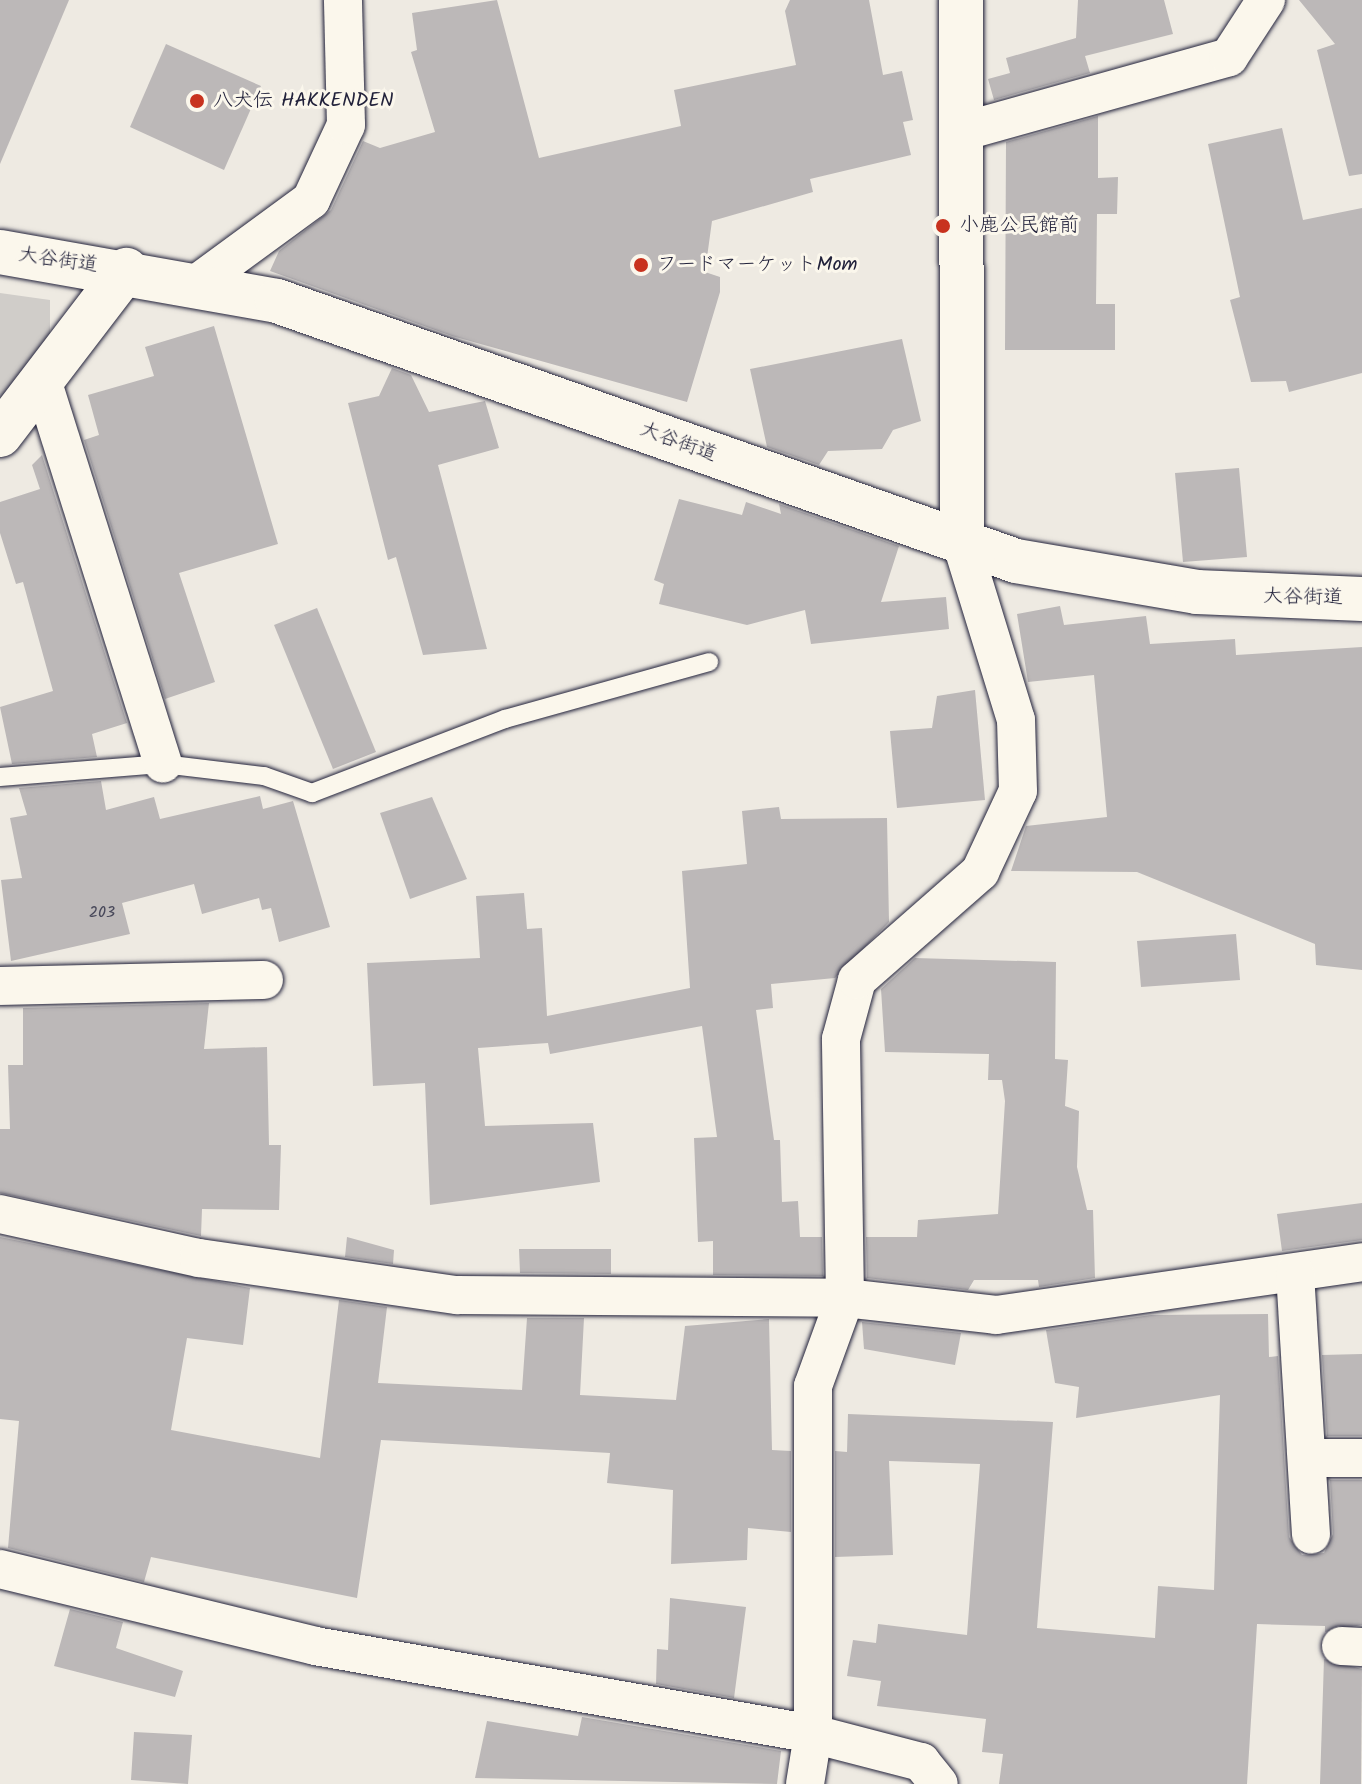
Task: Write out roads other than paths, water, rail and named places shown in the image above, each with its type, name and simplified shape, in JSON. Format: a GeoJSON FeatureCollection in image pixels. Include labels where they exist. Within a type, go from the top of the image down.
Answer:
{"type":"FeatureCollection","features":[{"type":"Feature","properties":{"kind":"street"},"geometry":{"type":"LineString","coordinates":[[199,282],[311,200],[346,125],[343,0]]}},
{"type":"Feature","properties":{"kind":"street"},"geometry":{"type":"LineString","coordinates":[[805,1784],[813,1734],[813,1386],[845,1298],[841,1039],[857,980],[980,872],[1018,791],[1016,720],[962,544],[961,0]]}},
{"type":"Feature","properties":{"kind":"street"},"geometry":{"type":"LineString","coordinates":[[961,132],[1229,57],[1266,0]]}},
{"type":"Feature","properties":{"kind":"street","name":"大谷街道"},"geometry":{"type":"LineString","coordinates":[[0,252],[199,282],[277,301],[962,544],[1197,592],[1362,599]]}},
{"type":"Feature","properties":{"kind":"street"},"geometry":{"type":"LineString","coordinates":[[0,435],[43,383],[126,270]]}},
{"type":"Feature","properties":{"kind":"street"},"geometry":{"type":"LineString","coordinates":[[43,383],[163,764]]}},
{"type":"Feature","properties":{"kind":"street"},"geometry":{"type":"LineString","coordinates":[[0,986],[264,980]]}},
{"type":"Feature","properties":{"kind":"street"},"geometry":{"type":"LineString","coordinates":[[0,1214],[199,1258],[457,1295],[845,1298],[996,1315],[1362,1262]]}},
{"type":"Feature","properties":{"kind":"street"},"geometry":{"type":"LineString","coordinates":[[1295,1273],[1311,1535]]}},
{"type":"Feature","properties":{"kind":"street"},"geometry":{"type":"LineString","coordinates":[[1307,1458],[1362,1458]]}},
{"type":"Feature","properties":{"kind":"street"},"geometry":{"type":"LineString","coordinates":[[0,1569],[315,1646],[813,1734],[921,1762],[939,1784]]}},
{"type":"Feature","properties":{"kind":"lane"},"geometry":{"type":"LineString","coordinates":[[0,777],[163,764],[264,776],[312,793],[505,719],[709,662]]}},
{"type":"Feature","properties":{"kind":"place","name":"八犬伝 HAKKENDEN"},"geometry":{"type":"Point","coordinates":[197,101]}},
{"type":"Feature","properties":{"kind":"place","name":"小鹿公民館前"},"geometry":{"type":"Point","coordinates":[943,226]}},
{"type":"Feature","properties":{"kind":"place","name":"フードマーケットMom"},"geometry":{"type":"Point","coordinates":[641,265]}}]}
